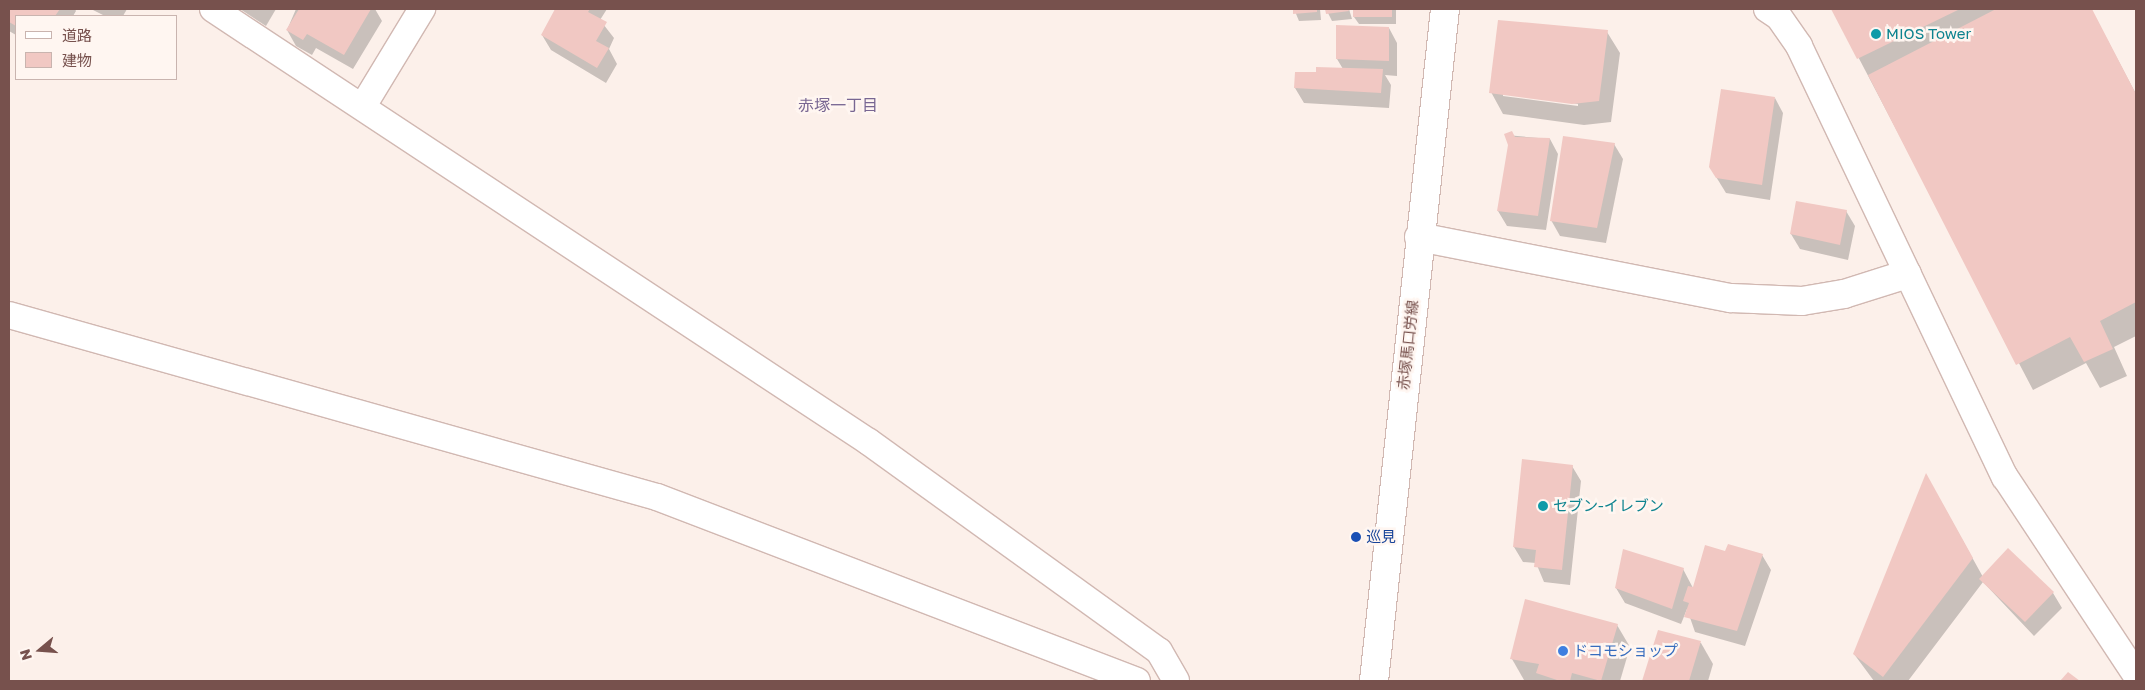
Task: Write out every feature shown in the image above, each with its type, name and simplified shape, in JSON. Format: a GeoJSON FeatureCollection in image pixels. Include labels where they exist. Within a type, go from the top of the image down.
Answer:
{"type":"FeatureCollection","features":[{"type":"Feature","properties":{"kind":"main road","name":"赤塚馬口労線"},"geometry":{"type":"LineString","coordinates":[[1374,681],[1419,238],[1445,9]]}},
{"type":"Feature","properties":{"kind":"main road"},"geometry":{"type":"LineString","coordinates":[[1419,238],[1731,298],[1802,301],[1844,294],[1907,274]]}},
{"type":"Feature","properties":{"kind":"street"},"geometry":{"type":"LineString","coordinates":[[213,9],[363,106],[869,442],[1159,651],[1176,681]]}},
{"type":"Feature","properties":{"kind":"street"},"geometry":{"type":"LineString","coordinates":[[363,106],[422,9]]}},
{"type":"Feature","properties":{"kind":"street"},"geometry":{"type":"LineString","coordinates":[[1767,9],[1778,17],[1799,46],[1907,274],[1934,322],[2006,477],[2136,675]]}},
{"type":"Feature","properties":{"kind":"street"},"geometry":{"type":"LineString","coordinates":[[9,315],[657,497],[1137,681]]}},
{"type":"Feature","properties":{"kind":"building"},"geometry":{"type":"Polygon","coordinates":[[[9,9],[60,9],[56,15],[15,15],[15,25],[9,22],[9,9]]]}},
{"type":"Feature","properties":{"kind":"building"},"geometry":{"type":"Polygon","coordinates":[[[299,9],[371,9],[344,55],[307,34],[303,40],[286,30],[299,9]]]}},
{"type":"Feature","properties":{"kind":"building"},"geometry":{"type":"Polygon","coordinates":[[[555,9],[590,9],[588,12],[607,22],[596,41],[609,48],[597,68],[541,35],[555,9]]]}},
{"type":"Feature","properties":{"kind":"building"},"geometry":{"type":"Polygon","coordinates":[[[1293,9],[1317,9],[1317,12],[1293,14],[1293,9]]]}},
{"type":"Feature","properties":{"kind":"building"},"geometry":{"type":"Polygon","coordinates":[[[1325,9],[1348,9],[1349,11],[1326,14],[1325,9]]]}},
{"type":"Feature","properties":{"kind":"building"},"geometry":{"type":"Polygon","coordinates":[[[1353,9],[1392,9],[1392,17],[1353,17],[1353,9]]]}},
{"type":"Feature","properties":{"kind":"building","name":"MIOS Tower"},"geometry":{"type":"Polygon","coordinates":[[[1831,9],[1960,9],[1857,59],[1831,9]]]}},
{"type":"Feature","properties":{"kind":"building"},"geometry":{"type":"Polygon","coordinates":[[[1996,9],[2092,9],[2136,94],[2136,302],[2100,321],[2113,349],[2084,362],[2070,337],[2016,365],[1868,75],[1996,9]]]}},
{"type":"Feature","properties":{"kind":"building"},"geometry":{"type":"Polygon","coordinates":[[[1498,20],[1608,30],[1599,101],[1572,104],[1489,93],[1498,20]]]}},
{"type":"Feature","properties":{"kind":"building"},"geometry":{"type":"Polygon","coordinates":[[[1336,25],[1389,27],[1389,61],[1336,59],[1336,25]]]}},
{"type":"Feature","properties":{"kind":"building"},"geometry":{"type":"Polygon","coordinates":[[[1316,67],[1383,69],[1381,93],[1294,88],[1295,72],[1316,72],[1316,67]]]}},
{"type":"Feature","properties":{"kind":"building"},"geometry":{"type":"Polygon","coordinates":[[[1721,89],[1775,97],[1762,185],[1716,178],[1709,167],[1721,89]]]}},
{"type":"Feature","properties":{"kind":"building"},"geometry":{"type":"Polygon","coordinates":[[[1512,131],[1515,137],[1550,138],[1538,216],[1497,211],[1508,145],[1504,134],[1512,131]]]}},
{"type":"Feature","properties":{"kind":"building"},"geometry":{"type":"Polygon","coordinates":[[[1563,136],[1615,143],[1597,228],[1550,221],[1563,136]]]}},
{"type":"Feature","properties":{"kind":"building"},"geometry":{"type":"Polygon","coordinates":[[[1796,201],[1847,210],[1840,245],[1790,234],[1796,201]]]}},
{"type":"Feature","properties":{"kind":"building","name":"セブン-イレブン"},"geometry":{"type":"Polygon","coordinates":[[[1522,459],[1573,465],[1562,570],[1534,567],[1536,550],[1513,547],[1522,459]]]}},
{"type":"Feature","properties":{"kind":"building"},"geometry":{"type":"Polygon","coordinates":[[[1926,473],[1973,558],[1883,677],[1853,654],[1926,473]]]}},
{"type":"Feature","properties":{"kind":"building"},"geometry":{"type":"Polygon","coordinates":[[[1728,544],[1763,554],[1737,631],[1684,617],[1689,603],[1683,601],[1688,586],[1693,587],[1705,545],[1725,551],[1728,544]]]}},
{"type":"Feature","properties":{"kind":"building"},"geometry":{"type":"Polygon","coordinates":[[[2008,548],[2054,592],[2025,622],[1979,579],[2008,548]]]}},
{"type":"Feature","properties":{"kind":"building"},"geometry":{"type":"Polygon","coordinates":[[[1623,549],[1684,568],[1672,609],[1615,588],[1623,549]]]}},
{"type":"Feature","properties":{"kind":"building"},"geometry":{"type":"Polygon","coordinates":[[[1525,599],[1618,624],[1601,681],[1572,673],[1570,681],[1560,681],[1536,673],[1539,664],[1510,659],[1525,599]]]}},
{"type":"Feature","properties":{"kind":"building"},"geometry":{"type":"Polygon","coordinates":[[[1658,630],[1701,641],[1689,681],[1642,681],[1658,630]]]}},
{"type":"Feature","properties":{"kind":"building"},"geometry":{"type":"Polygon","coordinates":[[[2068,672],[2080,681],[2060,681],[2068,672]]]}},
{"type":"Feature","properties":{"kind":"place","name":"MIOS Tower"},"geometry":{"type":"Point","coordinates":[1876,34]}},
{"type":"Feature","properties":{"kind":"place","name":"セブン-イレブン"},"geometry":{"type":"Point","coordinates":[1543,506]}},
{"type":"Feature","properties":{"kind":"place","name":"巡見"},"geometry":{"type":"Point","coordinates":[1356,537]}},
{"type":"Feature","properties":{"kind":"place","name":"ドコモショップ"},"geometry":{"type":"Point","coordinates":[1563,651]}},
{"type":"Feature","properties":{"kind":"district","name":"赤塚一丁目"},"geometry":{"type":"Point","coordinates":[838,105]}}]}
